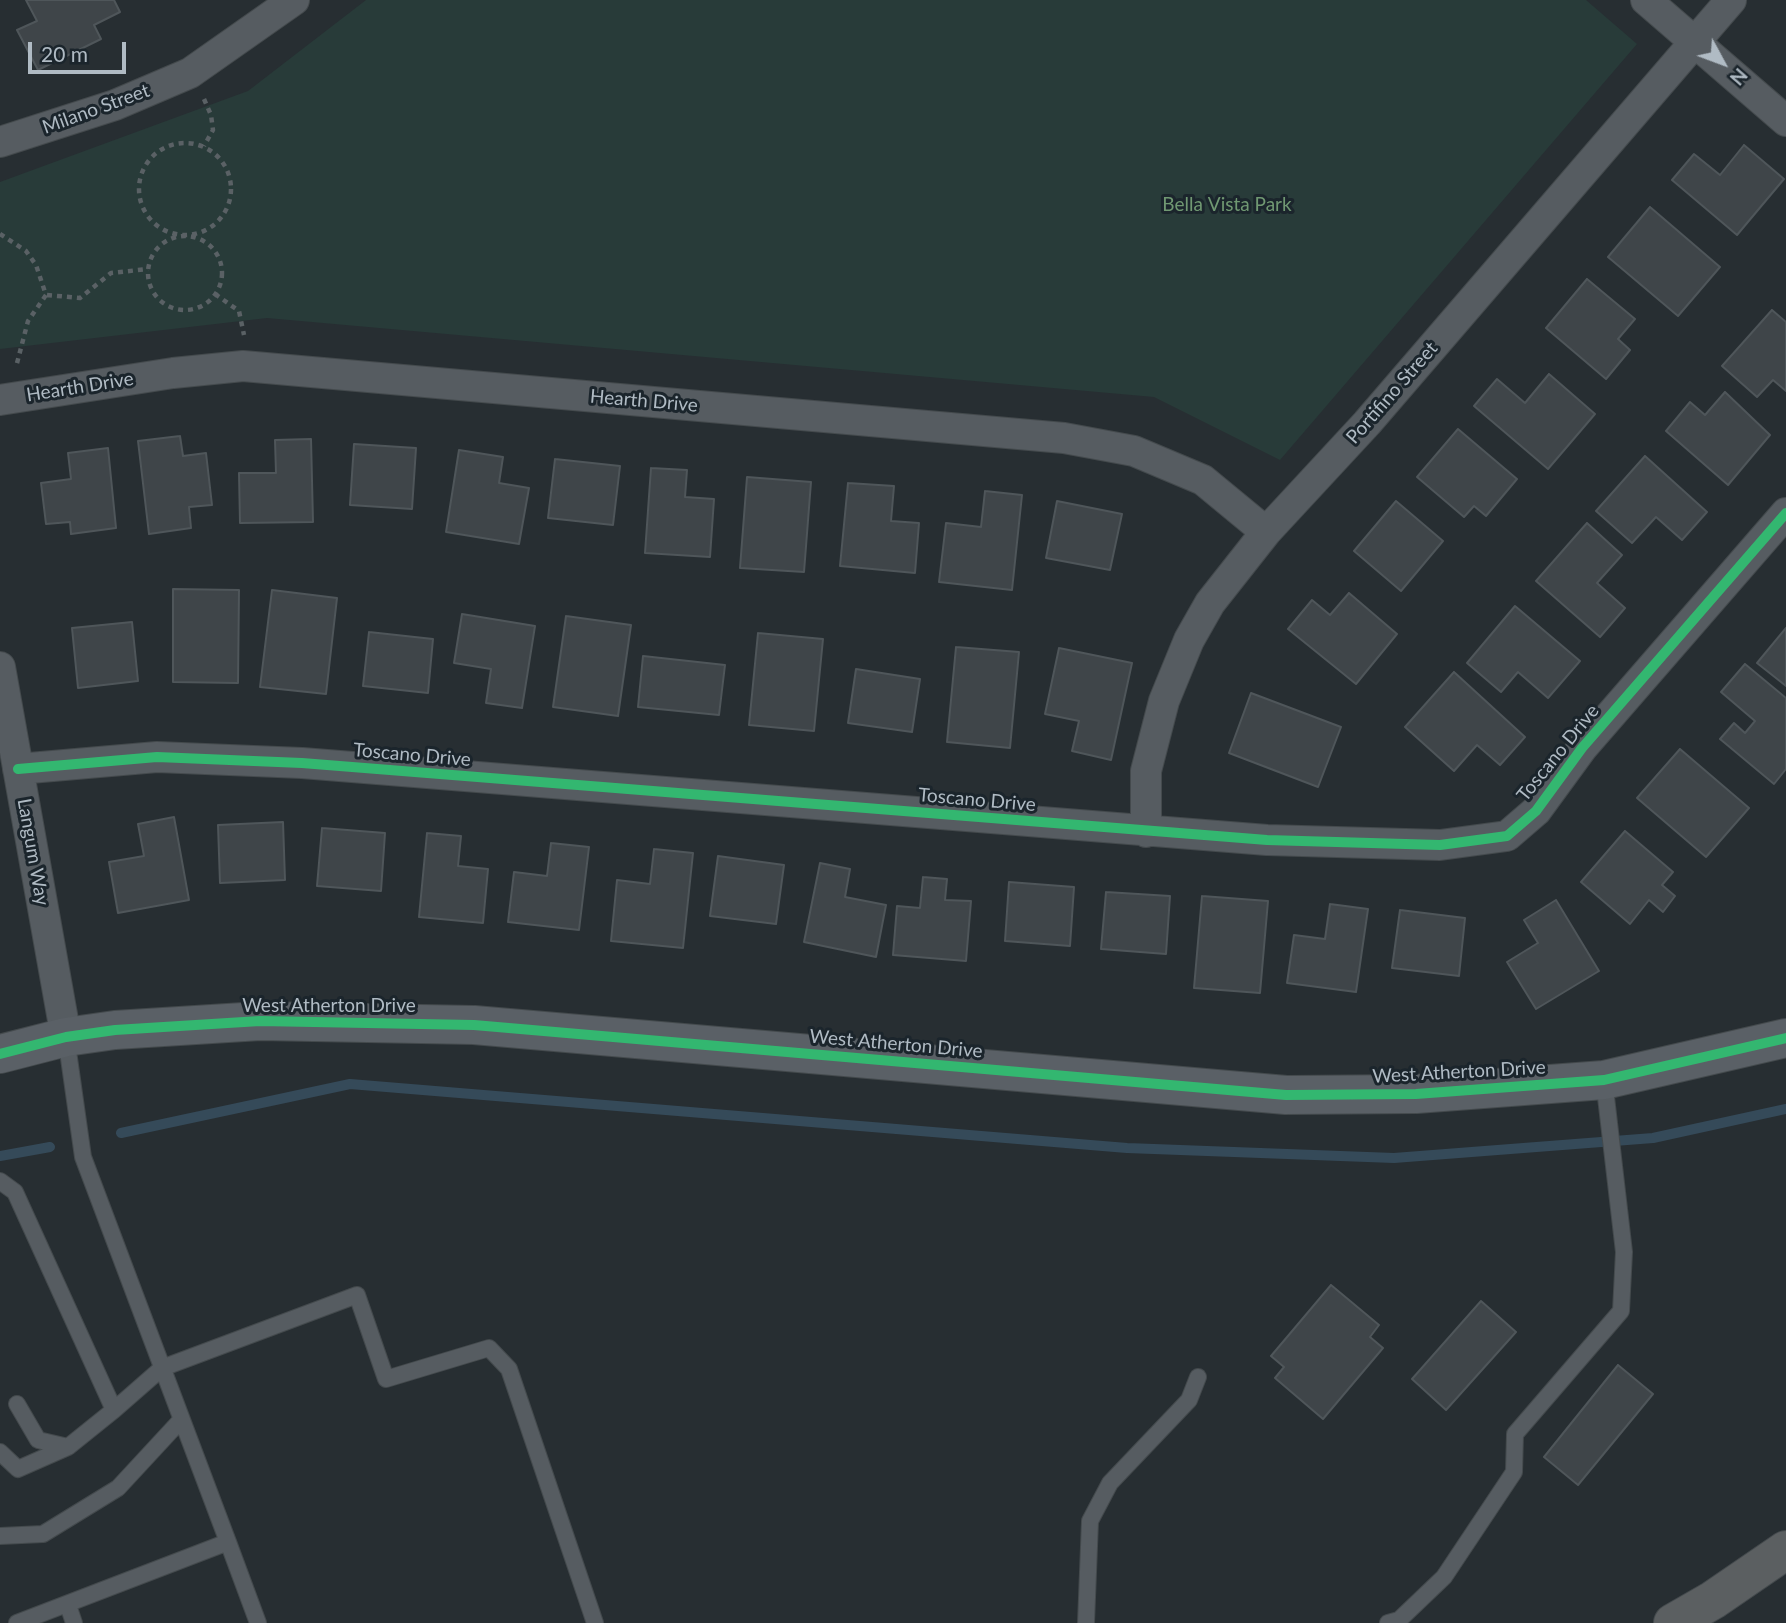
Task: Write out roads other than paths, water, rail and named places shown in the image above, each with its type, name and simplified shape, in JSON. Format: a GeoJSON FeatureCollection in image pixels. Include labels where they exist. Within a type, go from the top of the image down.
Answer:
{"type":"FeatureCollection","features":[{"type":"Feature","properties":{"kind":"highway"},"geometry":{"type":"LineString","coordinates":[[1673,1623],[1713,1600],[1786,1550]]}},
{"type":"Feature","properties":{"kind":"street","name":"Milano Street"},"geometry":{"type":"LineString","coordinates":[[0,142],[115,104],[190,73],[294,0]]}},
{"type":"Feature","properties":{"kind":"street"},"geometry":{"type":"LineString","coordinates":[[1646,0],[1786,121]]}},
{"type":"Feature","properties":{"kind":"street","name":"Portifino Street"},"geometry":{"type":"LineString","coordinates":[[1146,832],[1146,771],[1164,702],[1184,652],[1210,603],[1266,531],[1367,423],[1731,0]]}},
{"type":"Feature","properties":{"kind":"street","name":"Hearth Drive"},"geometry":{"type":"LineString","coordinates":[[5,399],[173,373],[243,366],[1063,438],[1134,452],[1203,480],[1266,531]]}},
{"type":"Feature","properties":{"kind":"street","name":"Toscano Drive"},"geometry":{"type":"LineString","coordinates":[[18,769],[157,757],[302,763],[1267,840],[1440,845],[1507,836],[1536,811],[1583,748],[1786,513]]}},
{"type":"Feature","properties":{"kind":"street","name":"Langum Way"},"geometry":{"type":"LineString","coordinates":[[0,667],[66,1037]]}},
{"type":"Feature","properties":{"kind":"street","name":"West Atherton Drive"},"geometry":{"type":"LineString","coordinates":[[0,1054],[66,1037],[115,1030],[260,1021],[474,1025],[1286,1095],[1416,1094],[1604,1080],[1786,1038]]}},
{"type":"Feature","properties":{"kind":"lane"},"geometry":{"type":"LineString","coordinates":[[66,1037],[83,1157],[180,1422],[258,1623]]}},
{"type":"Feature","properties":{"kind":"lane"},"geometry":{"type":"LineString","coordinates":[[1388,1623],[1399,1620],[1444,1577],[1514,1472],[1515,1434],[1621,1311],[1624,1252],[1604,1080]]}},
{"type":"Feature","properties":{"kind":"lane"},"geometry":{"type":"LineString","coordinates":[[0,1181],[15,1192],[114,1410]]}},
{"type":"Feature","properties":{"kind":"lane"},"geometry":{"type":"LineString","coordinates":[[0,1452],[18,1469],[68,1447],[162,1368],[357,1295],[386,1379],[489,1348],[509,1369],[595,1623]]}},
{"type":"Feature","properties":{"kind":"lane"},"geometry":{"type":"LineString","coordinates":[[1087,1623],[1090,1521],[1110,1483],[1189,1400],[1198,1377]]}},
{"type":"Feature","properties":{"kind":"lane"},"geometry":{"type":"LineString","coordinates":[[17,1404],[38,1440],[68,1447]]}},
{"type":"Feature","properties":{"kind":"lane"},"geometry":{"type":"LineString","coordinates":[[0,1536],[43,1534],[118,1488],[180,1422]]}},
{"type":"Feature","properties":{"kind":"lane"},"geometry":{"type":"LineString","coordinates":[[17,1623],[228,1542]]}},
{"type":"Feature","properties":{"kind":"lane"},"geometry":{"type":"LineString","coordinates":[[68,1605],[74,1623]]}},
{"type":"Feature","properties":{"kind":"waterway"},"geometry":{"type":"LineString","coordinates":[[121,1133],[350,1084],[1127,1148],[1394,1158],[1653,1138],[1786,1109]]}},
{"type":"Feature","properties":{"kind":"waterway"},"geometry":{"type":"LineString","coordinates":[[0,1156],[50,1147]]}},
{"type":"Feature","properties":{"kind":"park label","name":"Bella Vista Park"},"geometry":{"type":"Point","coordinates":[1227,205]}}]}
